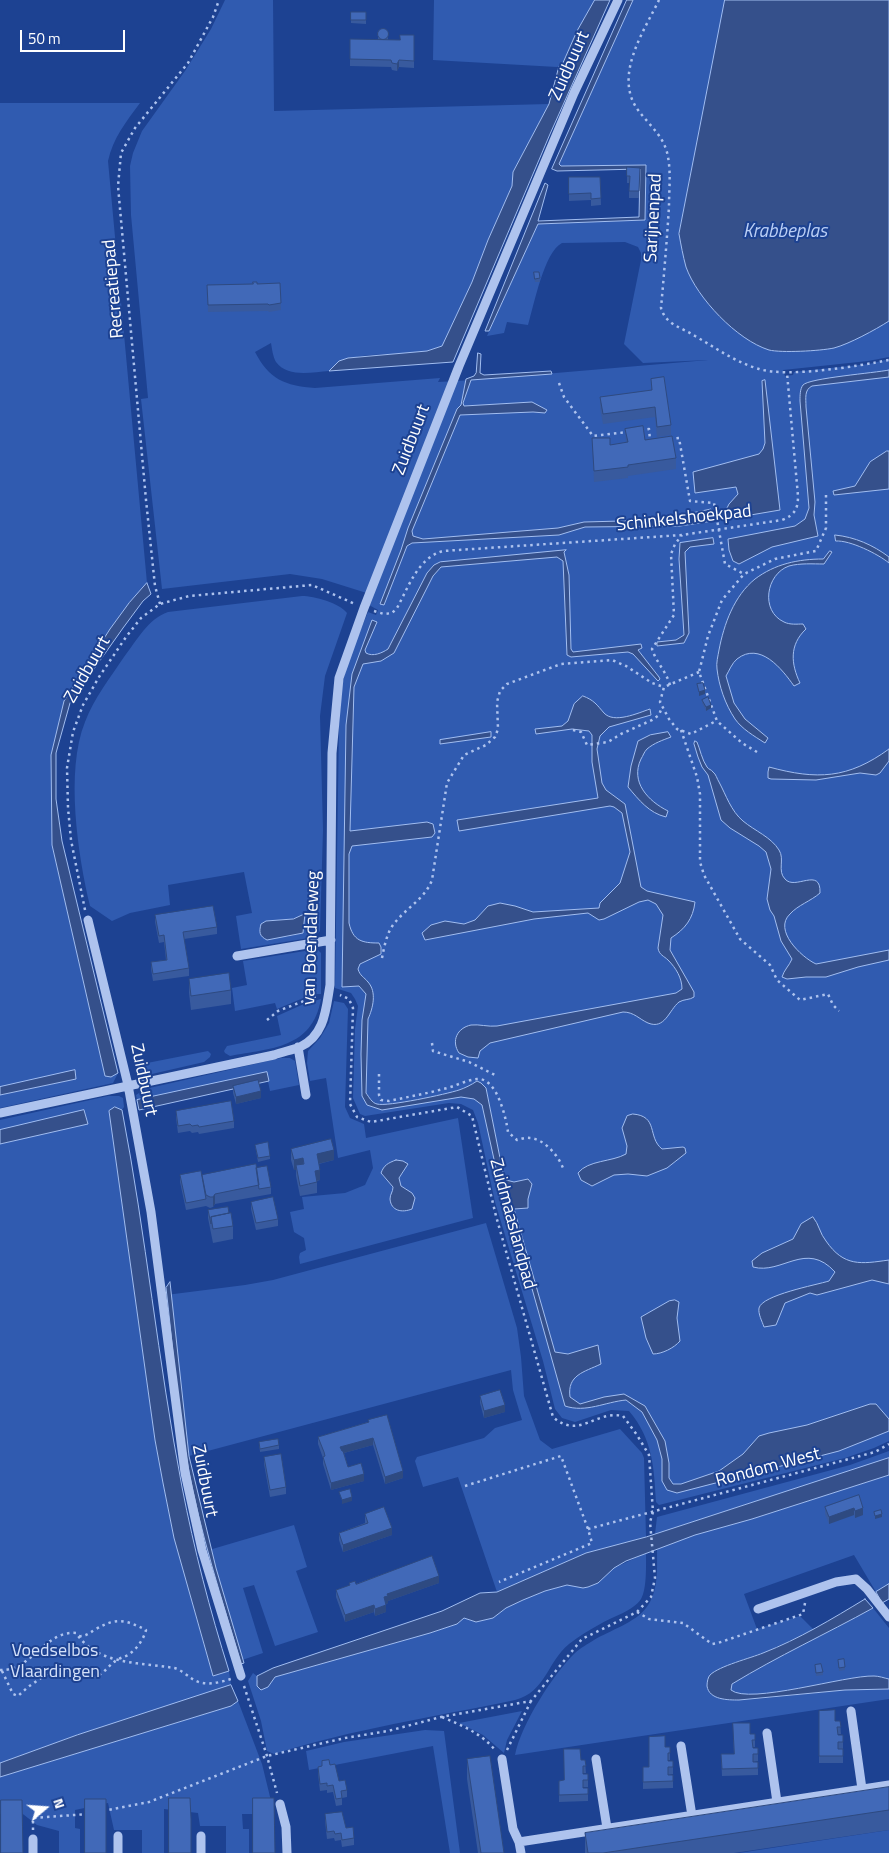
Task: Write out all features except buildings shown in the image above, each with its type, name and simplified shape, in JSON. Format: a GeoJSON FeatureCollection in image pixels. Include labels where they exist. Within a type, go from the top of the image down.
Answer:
{"type":"FeatureCollection","features":[{"type":"Feature","properties":{"kind":"street","name":"Zuidbuurt"},"geometry":{"type":"LineString","coordinates":[[364,608],[456,373],[574,93],[618,0]]}},
{"type":"Feature","properties":{"kind":"street","name":"van Boendaleweg"},"geometry":{"type":"LineString","coordinates":[[0,1114],[274,1055],[298,1048],[317,1034],[324,1022],[330,986],[332,753],[338,678],[364,608]]}},
{"type":"Feature","properties":{"kind":"street","name":"Zuidbuurt"},"geometry":{"type":"LineString","coordinates":[[88,920],[128,1086],[151,1212],[184,1473],[202,1550],[241,1676]]}},
{"type":"Feature","properties":{"kind":"street"},"geometry":{"type":"LineString","coordinates":[[237,956],[331,940]]}},
{"type":"Feature","properties":{"kind":"street"},"geometry":{"type":"LineString","coordinates":[[298,1048],[306,1095]]}},
{"type":"Feature","properties":{"kind":"street"},"geometry":{"type":"LineString","coordinates":[[758,1609],[836,1582],[856,1579],[867,1589],[889,1617]]}},
{"type":"Feature","properties":{"kind":"street"},"geometry":{"type":"LineString","coordinates":[[851,1711],[862,1790]]}},
{"type":"Feature","properties":{"kind":"street"},"geometry":{"type":"LineString","coordinates":[[767,1733],[777,1802]]}},
{"type":"Feature","properties":{"kind":"street"},"geometry":{"type":"LineString","coordinates":[[681,1746],[692,1816]]}},
{"type":"Feature","properties":{"kind":"street"},"geometry":{"type":"LineString","coordinates":[[502,1759],[513,1829],[519,1842],[521,1853]]}},
{"type":"Feature","properties":{"kind":"street"},"geometry":{"type":"LineString","coordinates":[[596,1759],[607,1828]]}},
{"type":"Feature","properties":{"kind":"street"},"geometry":{"type":"LineString","coordinates":[[519,1842],[889,1785]]}},
{"type":"Feature","properties":{"kind":"street"},"geometry":{"type":"LineString","coordinates":[[280,1804],[286,1826],[287,1853]]}},
{"type":"Feature","properties":{"kind":"street"},"geometry":{"type":"LineString","coordinates":[[118,1836],[118,1853]]}},
{"type":"Feature","properties":{"kind":"street"},"geometry":{"type":"LineString","coordinates":[[201,1836],[201,1853]]}},
{"type":"Feature","properties":{"kind":"street"},"geometry":{"type":"LineString","coordinates":[[33,1838],[33,1853]]}},
{"type":"Feature","properties":{"kind":"path","name":"Recreatiepad"},"geometry":{"type":"LineString","coordinates":[[160,604],[155,586],[146,500],[118,186],[121,153],[135,128],[188,63],[213,17],[219,0]]}},
{"type":"Feature","properties":{"kind":"path","name":"Sarijnenpad"},"geometry":{"type":"LineString","coordinates":[[659,0],[633,56],[629,78],[630,93],[637,108],[665,143],[669,157],[667,248],[661,308],[663,316],[668,323],[687,331],[731,358],[761,370],[787,373]]}},
{"type":"Feature","properties":{"kind":"path"},"geometry":{"type":"LineString","coordinates":[[787,373],[889,360]]}},
{"type":"Feature","properties":{"kind":"path","name":"Schinkelshoekpad"},"geometry":{"type":"LineString","coordinates":[[364,608],[384,614],[392,613],[397,608],[421,564],[430,556],[443,551],[682,535],[782,520],[792,516],[798,507],[787,373]]}},
{"type":"Feature","properties":{"kind":"path"},"geometry":{"type":"LineString","coordinates":[[559,383],[564,397],[594,436],[631,432]]}},
{"type":"Feature","properties":{"kind":"path"},"geometry":{"type":"LineString","coordinates":[[640,430],[649,429],[650,442]]}},
{"type":"Feature","properties":{"kind":"path"},"geometry":{"type":"LineString","coordinates":[[670,439],[679,438],[690,501],[714,503],[725,564],[744,574]]}},
{"type":"Feature","properties":{"kind":"path"},"geometry":{"type":"LineString","coordinates":[[757,752],[742,743],[717,721],[698,672],[708,636],[722,600],[744,574],[775,559],[816,551],[826,528],[826,494]]}},
{"type":"Feature","properties":{"kind":"path"},"geometry":{"type":"LineString","coordinates":[[670,685],[667,674],[655,657],[652,648],[674,615],[671,554],[675,544],[682,535]]}},
{"type":"Feature","properties":{"kind":"path","name":"Zuidbuurt"},"geometry":{"type":"LineString","coordinates":[[88,920],[73,849],[68,808],[67,768],[73,732],[83,705],[99,677],[141,618],[160,604],[189,596],[312,585],[364,608]]}},
{"type":"Feature","properties":{"kind":"path"},"geometry":{"type":"LineString","coordinates":[[382,958],[386,939],[392,927],[428,890],[432,880],[447,783],[464,755],[486,745],[495,737],[498,729],[497,702],[500,691],[507,684],[561,664],[612,660],[626,666],[652,683],[664,686],[698,672]]}},
{"type":"Feature","properties":{"kind":"path"},"geometry":{"type":"LineString","coordinates":[[664,686],[660,702],[677,729],[691,734],[717,721]]}},
{"type":"Feature","properties":{"kind":"path"},"geometry":{"type":"LineString","coordinates":[[573,730],[581,732],[587,744],[608,742],[660,715],[662,707]]}},
{"type":"Feature","properties":{"kind":"path"},"geometry":{"type":"LineString","coordinates":[[681,730],[697,777],[700,794],[700,862],[707,881],[740,939],[770,965],[778,980],[800,1000],[828,994],[839,1011]]}},
{"type":"Feature","properties":{"kind":"path"},"geometry":{"type":"LineString","coordinates":[[267,1020],[278,1011],[312,996],[328,995]]}},
{"type":"Feature","properties":{"kind":"path","name":"Zuidmaaslandpad"},"geometry":{"type":"LineString","coordinates":[[328,995],[342,996],[349,999],[353,1008],[350,1104],[357,1117],[371,1122],[457,1107],[472,1116],[496,1216],[553,1416],[561,1424],[574,1427],[613,1414],[623,1416],[637,1434],[649,1455],[653,1512]]}},
{"type":"Feature","properties":{"kind":"path"},"geometry":{"type":"LineString","coordinates":[[432,1043],[433,1052],[469,1062],[494,1075]]}},
{"type":"Feature","properties":{"kind":"path"},"geometry":{"type":"LineString","coordinates":[[379,1074],[379,1095],[381,1100],[389,1101],[482,1079],[492,1086],[505,1117],[508,1132],[517,1140],[530,1138],[543,1143],[560,1161],[563,1168]]}},
{"type":"Feature","properties":{"kind":"path","name":"Rondom West"},"geometry":{"type":"LineString","coordinates":[[588,1529],[875,1452],[889,1444]]}},
{"type":"Feature","properties":{"kind":"path"},"geometry":{"type":"LineString","coordinates":[[465,1486],[561,1456],[588,1529],[592,1543],[499,1582]]}},
{"type":"Feature","properties":{"kind":"path"},"geometry":{"type":"LineString","coordinates":[[441,1717],[471,1729],[488,1742],[502,1759],[531,1702],[582,1639],[637,1612],[651,1597],[655,1578],[650,1522],[653,1512]]}},
{"type":"Feature","properties":{"kind":"path"},"geometry":{"type":"LineString","coordinates":[[637,1612],[649,1619],[683,1623],[712,1644],[803,1614],[806,1592]]}},
{"type":"Feature","properties":{"kind":"path"},"geometry":{"type":"LineString","coordinates":[[127,1621],[146,1630],[138,1646],[127,1656],[116,1660],[102,1674],[94,1677],[78,1675],[57,1667],[18,1696],[13,1694],[1,1670],[20,1666],[66,1632],[78,1636],[85,1637],[106,1624],[114,1622],[127,1621]]}},
{"type":"Feature","properties":{"kind":"path"},"geometry":{"type":"LineString","coordinates":[[78,1636],[82,1643],[94,1651],[116,1660],[148,1666],[177,1668],[194,1680],[213,1685],[241,1676],[267,1756],[280,1804]]}},
{"type":"Feature","properties":{"kind":"path"},"geometry":{"type":"LineString","coordinates":[[33,1838],[33,1818],[96,1813],[148,1802],[267,1756],[345,1738],[388,1731],[441,1717],[531,1702]]}},
{"type":"Feature","properties":{"kind":"green space"},"geometry":{"type":"Polygon","coordinates":[[[225,0],[273,0],[274,111],[549,104],[513,172],[512,186],[472,282],[442,347],[414,354],[368,355],[340,363],[329,371],[308,373],[294,372],[281,367],[273,355],[271,343],[255,352],[272,375],[287,383],[315,388],[440,378],[438,382],[708,360],[643,363],[624,344],[641,260],[641,253],[638,247],[625,242],[562,243],[556,248],[545,268],[528,325],[507,322],[504,333],[487,336],[538,224],[645,220],[646,165],[561,166],[559,164],[633,0],[725,0],[679,233],[686,267],[691,279],[705,300],[752,342],[879,327],[889,321],[889,357],[783,370],[785,376],[793,375],[794,372],[869,364],[889,359],[889,1441],[874,1448],[845,1458],[659,1505],[656,1502],[653,1466],[648,1443],[629,1411],[611,1410],[575,1422],[562,1418],[555,1409],[543,1361],[495,1202],[478,1123],[473,1110],[461,1104],[449,1103],[365,1116],[360,1114],[353,1098],[355,1029],[358,1006],[351,993],[335,988],[339,725],[342,685],[349,658],[368,612],[376,615],[378,610],[369,605],[373,595],[322,579],[290,574],[162,589],[141,399],[148,398],[131,215],[130,166],[142,131],[185,71],[211,29],[225,0]]]}},
{"type":"Feature","properties":{"kind":"green space"},"geometry":{"type":"Polygon","coordinates":[[[434,0],[595,0],[577,31],[562,65],[557,67],[433,60],[434,0]]]}},
{"type":"Feature","properties":{"kind":"green space"},"geometry":{"type":"Polygon","coordinates":[[[0,103],[140,103],[117,138],[108,161],[147,583],[110,629],[64,701],[51,755],[52,845],[105,1076],[111,1077],[118,1073],[113,1083],[0,1108],[0,1095],[75,1079],[75,1070],[0,1087],[0,103]]]}},
{"type":"Feature","properties":{"kind":"green space"},"geometry":{"type":"Polygon","coordinates":[[[302,596],[326,601],[339,606],[347,613],[325,676],[320,716],[323,830],[320,931],[315,937],[241,949],[236,916],[252,913],[244,872],[168,885],[170,905],[130,913],[112,921],[90,906],[81,863],[76,814],[76,764],[79,742],[89,713],[108,680],[143,631],[161,615],[168,612],[302,596]],[[305,915],[293,919],[266,921],[261,924],[286,937],[303,933],[305,915]]]}},
{"type":"Feature","properties":{"kind":"green space"},"geometry":{"type":"Polygon","coordinates":[[[317,949],[321,953],[321,994],[313,994],[277,1009],[275,1003],[235,1011],[232,988],[247,985],[243,961],[317,949]]]}},
{"type":"Feature","properties":{"kind":"green space"},"geometry":{"type":"Polygon","coordinates":[[[321,999],[309,1028],[299,1037],[274,1048],[230,1056],[225,1053],[224,1051],[227,1046],[281,1035],[277,1016],[306,1003],[321,999]]]}},
{"type":"Feature","properties":{"kind":"green space"},"geometry":{"type":"Polygon","coordinates":[[[334,1001],[344,1003],[348,1009],[345,1107],[350,1118],[364,1124],[366,1138],[458,1118],[473,1218],[300,1264],[300,1253],[306,1250],[304,1238],[294,1232],[290,1212],[304,1209],[302,1197],[345,1193],[365,1185],[373,1168],[370,1150],[338,1158],[326,1078],[310,1081],[307,1063],[308,1051],[320,1038],[329,1023],[334,1001]],[[404,1171],[381,1173],[391,1185],[393,1191],[407,1189],[401,1185],[399,1178],[404,1171]]]}},
{"type":"Feature","properties":{"kind":"green space"},"geometry":{"type":"Polygon","coordinates":[[[208,1051],[211,1054],[210,1057],[204,1062],[139,1077],[137,1065],[208,1051]]]}},
{"type":"Feature","properties":{"kind":"green space"},"geometry":{"type":"Polygon","coordinates":[[[281,1058],[290,1058],[295,1061],[299,1085],[270,1091],[266,1072],[137,1100],[136,1095],[145,1089],[281,1058]]]}},
{"type":"Feature","properties":{"kind":"green space","name":"Voedselbos Vlaardingen"},"geometry":{"type":"Polygon","coordinates":[[[108,1096],[123,1098],[124,1107],[122,1110],[115,1107],[109,1111],[155,1440],[173,1529],[213,1676],[229,1671],[231,1685],[77,1735],[0,1763],[0,1144],[88,1123],[84,1110],[0,1130],[0,1120],[108,1096]]]}},
{"type":"Feature","properties":{"kind":"green space"},"geometry":{"type":"Polygon","coordinates":[[[486,1223],[517,1328],[524,1396],[540,1440],[552,1449],[620,1429],[642,1453],[644,1458],[646,1537],[586,1553],[497,1592],[458,1477],[423,1487],[415,1461],[417,1457],[484,1438],[495,1428],[522,1420],[513,1390],[511,1370],[189,1456],[166,1295],[273,1280],[486,1223]]]}},
{"type":"Feature","properties":{"kind":"green space"},"geometry":{"type":"Polygon","coordinates":[[[889,1451],[889,1458],[655,1534],[657,1517],[850,1465],[889,1451]]]}},
{"type":"Feature","properties":{"kind":"green space"},"geometry":{"type":"Polygon","coordinates":[[[889,1475],[889,1584],[876,1592],[854,1555],[744,1594],[757,1629],[800,1616],[814,1630],[763,1653],[730,1664],[725,1700],[758,1699],[845,1690],[889,1689],[889,1699],[515,1755],[518,1743],[531,1715],[566,1662],[582,1648],[636,1618],[646,1608],[655,1587],[657,1549],[695,1535],[752,1519],[889,1475]]]}},
{"type":"Feature","properties":{"kind":"green space"},"geometry":{"type":"Polygon","coordinates":[[[294,1525],[307,1567],[296,1571],[318,1632],[275,1646],[254,1585],[243,1588],[263,1653],[242,1660],[209,1550],[294,1525]]]}},
{"type":"Feature","properties":{"kind":"green space"},"geometry":{"type":"Polygon","coordinates":[[[646,1553],[646,1577],[643,1595],[638,1603],[589,1630],[569,1644],[556,1659],[540,1684],[525,1696],[515,1700],[364,1730],[274,1754],[267,1751],[261,1721],[248,1681],[253,1673],[257,1676],[257,1686],[268,1687],[275,1677],[430,1633],[457,1624],[464,1618],[476,1622],[493,1618],[506,1608],[545,1591],[567,1585],[588,1587],[598,1583],[614,1568],[646,1553]]]}},
{"type":"Feature","properties":{"kind":"green space"},"geometry":{"type":"Polygon","coordinates":[[[873,1608],[889,1628],[889,1679],[876,1676],[861,1677],[757,1694],[741,1694],[731,1690],[732,1684],[749,1674],[873,1608]]]}},
{"type":"Feature","properties":{"kind":"green space"},"geometry":{"type":"Polygon","coordinates":[[[238,1701],[262,1764],[273,1809],[272,1814],[242,1814],[243,1829],[249,1829],[249,1853],[226,1853],[226,1826],[200,1826],[198,1813],[164,1809],[164,1853],[142,1853],[142,1830],[114,1830],[108,1803],[75,1810],[75,1828],[80,1829],[80,1853],[59,1853],[59,1831],[37,1825],[19,1811],[0,1814],[0,1777],[231,1706],[238,1701]]]}},
{"type":"Feature","properties":{"kind":"green space"},"geometry":{"type":"Polygon","coordinates":[[[522,1711],[507,1740],[504,1753],[483,1735],[459,1723],[522,1711]]]}},
{"type":"Feature","properties":{"kind":"green space"},"geometry":{"type":"Polygon","coordinates":[[[425,1730],[444,1731],[460,1853],[450,1853],[433,1746],[309,1770],[306,1751],[344,1742],[425,1730]]]}},
{"type":"Feature","properties":{"kind":"green space"},"geometry":{"type":"Polygon","coordinates":[[[889,1830],[889,1853],[739,1853],[889,1830]]]}},
{"type":"Feature","properties":{"kind":"water"},"geometry":{"type":"Polygon","coordinates":[[[595,0],[610,0],[550,134],[453,362],[329,371],[339,361],[348,358],[427,351],[442,346],[472,282],[512,186],[513,172],[549,104],[559,66],[562,65],[577,31],[595,0]]]}},
{"type":"Feature","properties":{"kind":"water"},"geometry":{"type":"Polygon","coordinates":[[[627,0],[633,0],[559,164],[561,166],[646,165],[645,220],[538,224],[489,331],[485,331],[545,183],[548,185],[538,221],[639,217],[640,169],[557,171],[552,169],[627,0]]]}},
{"type":"Feature","properties":{"kind":"water","name":"Krabbeplas"},"geometry":{"type":"Polygon","coordinates":[[[725,0],[889,0],[889,321],[862,336],[834,348],[782,351],[769,350],[757,345],[732,328],[709,304],[699,292],[686,267],[679,234],[725,0]]]}},
{"type":"Feature","properties":{"kind":"water"},"geometry":{"type":"Polygon","coordinates":[[[478,353],[481,354],[480,373],[484,375],[551,371],[552,374],[471,380],[463,403],[464,406],[532,402],[547,410],[545,413],[460,415],[412,531],[413,536],[423,539],[558,528],[584,522],[658,520],[711,509],[713,521],[680,526],[585,527],[559,535],[412,543],[407,546],[384,605],[380,604],[408,528],[457,409],[461,405],[466,379],[474,376],[476,373],[478,353]]]}},
{"type":"Feature","properties":{"kind":"water"},"geometry":{"type":"Polygon","coordinates":[[[889,370],[889,377],[812,386],[809,388],[806,395],[806,407],[815,502],[814,515],[818,536],[772,547],[739,564],[733,561],[728,539],[795,526],[805,519],[809,508],[800,401],[803,385],[817,380],[889,370]]]}},
{"type":"Feature","properties":{"kind":"water"},"geometry":{"type":"Polygon","coordinates":[[[765,380],[780,510],[721,520],[729,504],[738,494],[736,487],[695,493],[693,472],[759,454],[763,449],[765,443],[762,381],[765,380]]]}},
{"type":"Feature","properties":{"kind":"water"},"geometry":{"type":"Polygon","coordinates":[[[889,451],[889,489],[834,495],[833,491],[855,486],[870,462],[889,451]]]}},
{"type":"Feature","properties":{"kind":"water"},"geometry":{"type":"Polygon","coordinates":[[[835,535],[870,545],[889,557],[889,563],[864,548],[836,541],[835,535]]]}},
{"type":"Feature","properties":{"kind":"water"},"geometry":{"type":"Polygon","coordinates":[[[713,538],[714,544],[690,547],[685,552],[689,633],[684,643],[657,646],[657,642],[676,640],[684,635],[679,559],[680,543],[713,538]]]}},
{"type":"Feature","properties":{"kind":"water"},"geometry":{"type":"Polygon","coordinates":[[[566,550],[564,552],[569,575],[571,649],[573,652],[641,644],[642,648],[638,650],[659,677],[658,681],[633,654],[628,652],[571,657],[567,655],[563,561],[557,557],[441,567],[433,576],[394,653],[381,661],[363,664],[354,687],[350,831],[427,822],[433,824],[435,833],[432,837],[352,846],[349,854],[349,923],[351,929],[359,940],[379,943],[381,947],[381,954],[360,964],[358,969],[371,986],[373,995],[373,1005],[368,1019],[366,1093],[377,1104],[392,1104],[452,1092],[477,1081],[486,1088],[506,1180],[514,1182],[528,1179],[532,1184],[528,1208],[514,1209],[555,1352],[568,1354],[598,1345],[601,1364],[583,1372],[574,1379],[571,1384],[570,1397],[580,1404],[604,1397],[624,1394],[645,1406],[665,1441],[669,1463],[669,1478],[673,1484],[681,1484],[719,1471],[743,1454],[759,1436],[807,1425],[870,1404],[876,1404],[889,1419],[889,1431],[839,1451],[677,1493],[667,1490],[662,1481],[662,1459],[657,1440],[642,1412],[626,1400],[588,1408],[565,1406],[511,1214],[503,1200],[482,1105],[474,1099],[461,1097],[382,1110],[367,1105],[362,1096],[361,1054],[362,1020],[366,994],[359,986],[342,987],[346,725],[352,674],[372,620],[377,622],[365,650],[366,653],[374,655],[388,649],[427,573],[434,565],[440,562],[566,550]]]}},
{"type":"Feature","properties":{"kind":"water"},"geometry":{"type":"Polygon","coordinates":[[[830,551],[832,552],[824,564],[789,566],[781,570],[771,584],[769,602],[771,610],[776,617],[786,623],[803,624],[806,629],[800,635],[793,655],[793,662],[800,683],[794,686],[770,659],[754,653],[746,654],[737,659],[726,676],[734,703],[745,719],[768,738],[765,743],[738,723],[725,701],[718,675],[717,662],[727,621],[741,594],[755,579],[787,563],[823,559],[830,551]]]}},
{"type":"Feature","properties":{"kind":"water"},"geometry":{"type":"Polygon","coordinates":[[[147,583],[151,594],[143,601],[70,703],[56,753],[56,799],[62,841],[118,1073],[111,1077],[105,1076],[52,845],[51,755],[64,701],[110,629],[147,583]]]}},
{"type":"Feature","properties":{"kind":"water"},"geometry":{"type":"Polygon","coordinates":[[[583,696],[593,701],[608,716],[614,718],[626,717],[650,709],[651,715],[609,727],[600,736],[597,749],[602,783],[606,790],[625,804],[641,887],[647,891],[695,902],[688,923],[671,938],[670,950],[694,992],[694,997],[683,1000],[675,1005],[663,1022],[659,1024],[648,1023],[633,1014],[623,1012],[490,1043],[480,1051],[478,1058],[468,1057],[459,1053],[456,1040],[462,1029],[471,1025],[497,1026],[676,993],[682,989],[680,977],[676,970],[658,948],[663,915],[656,904],[648,900],[639,902],[599,920],[588,913],[534,919],[425,940],[422,933],[431,925],[445,921],[464,924],[475,920],[488,906],[500,903],[533,912],[599,908],[600,903],[620,883],[630,852],[622,813],[614,807],[610,806],[459,831],[457,820],[598,798],[592,762],[592,735],[589,731],[572,729],[536,734],[535,729],[562,726],[568,721],[574,704],[583,696]]]}},
{"type":"Feature","properties":{"kind":"water"},"geometry":{"type":"Polygon","coordinates":[[[491,732],[491,737],[440,744],[440,740],[491,732]]]}},
{"type":"Feature","properties":{"kind":"water"},"geometry":{"type":"Polygon","coordinates":[[[668,732],[671,737],[647,749],[638,767],[639,783],[654,802],[668,811],[666,817],[649,809],[628,787],[631,766],[638,741],[650,735],[668,732]]]}},
{"type":"Feature","properties":{"kind":"water"},"geometry":{"type":"Polygon","coordinates":[[[695,741],[705,764],[715,774],[735,813],[776,845],[781,854],[782,872],[785,879],[789,882],[812,880],[816,881],[819,885],[820,893],[793,911],[786,920],[785,928],[787,935],[797,949],[816,964],[889,950],[889,960],[826,977],[787,979],[782,977],[792,959],[781,941],[767,899],[771,869],[766,852],[721,820],[708,775],[698,757],[694,744],[695,741]]]}},
{"type":"Feature","properties":{"kind":"water"},"geometry":{"type":"Polygon","coordinates":[[[889,749],[889,761],[880,773],[876,775],[860,773],[816,780],[768,778],[769,767],[817,775],[846,771],[874,759],[889,749]]]}},
{"type":"Feature","properties":{"kind":"water"},"geometry":{"type":"Polygon","coordinates":[[[305,914],[303,933],[267,940],[261,935],[261,924],[266,921],[293,919],[305,914]]]}},
{"type":"Feature","properties":{"kind":"water"},"geometry":{"type":"Polygon","coordinates":[[[75,1070],[76,1079],[0,1095],[0,1087],[75,1070]]]}},
{"type":"Feature","properties":{"kind":"water"},"geometry":{"type":"Polygon","coordinates":[[[267,1072],[269,1081],[139,1110],[137,1100],[267,1072]]]}},
{"type":"Feature","properties":{"kind":"water"},"geometry":{"type":"Polygon","coordinates":[[[115,1107],[122,1110],[166,1393],[187,1510],[215,1626],[229,1671],[213,1676],[174,1538],[155,1440],[109,1111],[115,1107]]]}},
{"type":"Feature","properties":{"kind":"water"},"geometry":{"type":"Polygon","coordinates":[[[84,1110],[88,1124],[0,1144],[0,1130],[84,1110]]]}},
{"type":"Feature","properties":{"kind":"water"},"geometry":{"type":"Polygon","coordinates":[[[633,1114],[641,1116],[650,1123],[655,1139],[662,1149],[683,1147],[686,1153],[667,1168],[647,1176],[614,1175],[592,1186],[581,1180],[578,1173],[582,1169],[594,1163],[614,1159],[626,1154],[627,1146],[622,1128],[627,1116],[633,1114]]]}},
{"type":"Feature","properties":{"kind":"water"},"geometry":{"type":"Polygon","coordinates":[[[396,1160],[408,1164],[399,1178],[401,1186],[412,1193],[415,1198],[412,1209],[401,1211],[392,1206],[390,1199],[393,1187],[381,1173],[383,1168],[396,1160]]]}},
{"type":"Feature","properties":{"kind":"water"},"geometry":{"type":"Polygon","coordinates":[[[813,1217],[826,1241],[839,1256],[862,1263],[889,1260],[889,1284],[872,1280],[817,1295],[810,1293],[785,1303],[776,1325],[764,1327],[759,1310],[762,1303],[779,1295],[829,1281],[835,1272],[824,1263],[804,1258],[774,1267],[753,1267],[752,1261],[762,1253],[793,1239],[801,1224],[813,1217]]]}},
{"type":"Feature","properties":{"kind":"water"},"geometry":{"type":"Polygon","coordinates":[[[170,1282],[189,1456],[216,1568],[244,1663],[241,1664],[205,1541],[188,1466],[178,1399],[166,1288],[170,1282]]]}},
{"type":"Feature","properties":{"kind":"water"},"geometry":{"type":"Polygon","coordinates":[[[675,1300],[679,1302],[677,1318],[680,1341],[668,1350],[653,1354],[646,1338],[641,1317],[669,1301],[675,1300]]]}},
{"type":"Feature","properties":{"kind":"water"},"geometry":{"type":"Polygon","coordinates":[[[889,1458],[889,1475],[752,1519],[695,1535],[626,1561],[614,1568],[598,1583],[588,1587],[567,1585],[545,1591],[506,1608],[493,1618],[476,1622],[464,1618],[457,1624],[430,1633],[275,1677],[268,1687],[261,1690],[257,1686],[257,1676],[273,1668],[442,1611],[480,1593],[497,1592],[586,1553],[646,1537],[889,1458]]]}},
{"type":"Feature","properties":{"kind":"water"},"geometry":{"type":"Polygon","coordinates":[[[889,1584],[889,1599],[882,1603],[876,1592],[889,1584]]]}},
{"type":"Feature","properties":{"kind":"water"},"geometry":{"type":"Polygon","coordinates":[[[865,1599],[873,1608],[749,1674],[732,1684],[731,1690],[741,1694],[757,1694],[874,1676],[889,1679],[889,1689],[845,1690],[739,1700],[715,1697],[708,1691],[708,1678],[714,1672],[789,1641],[865,1599]]]}},
{"type":"Feature","properties":{"kind":"water"},"geometry":{"type":"Polygon","coordinates":[[[231,1685],[238,1701],[231,1706],[0,1777],[0,1763],[77,1735],[231,1685]]]}}]}
